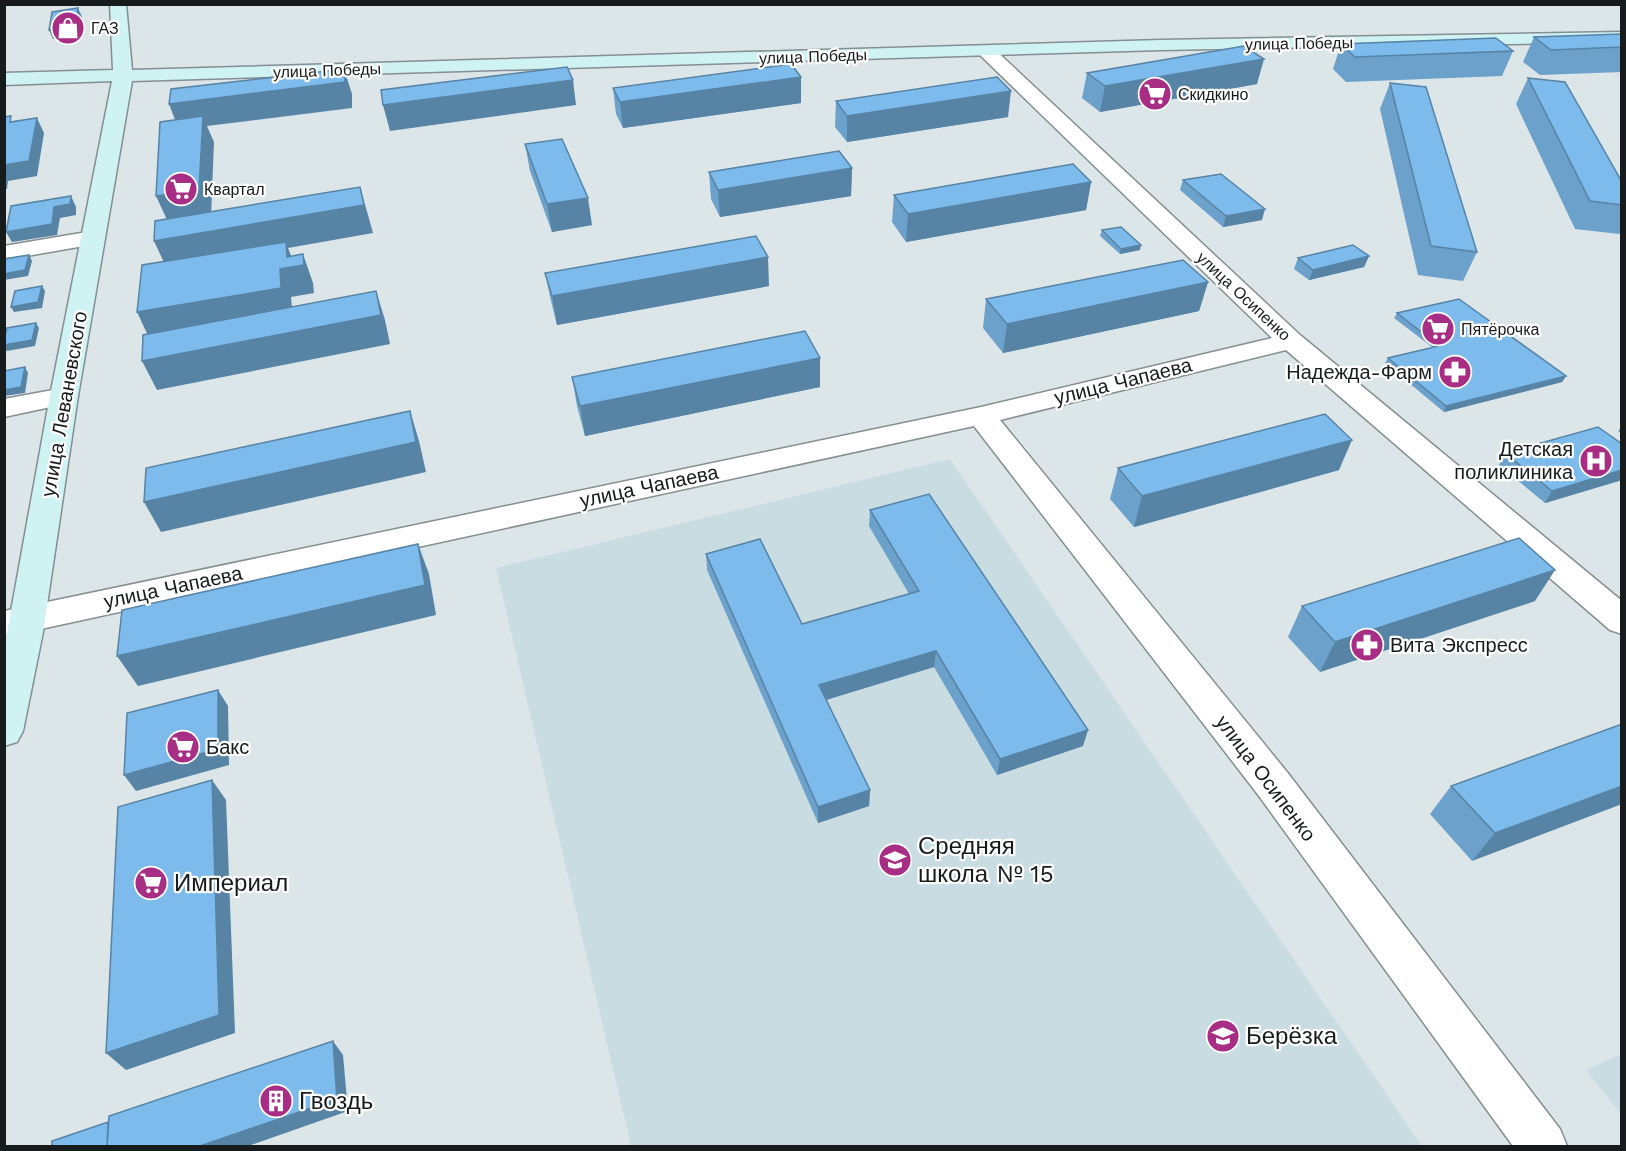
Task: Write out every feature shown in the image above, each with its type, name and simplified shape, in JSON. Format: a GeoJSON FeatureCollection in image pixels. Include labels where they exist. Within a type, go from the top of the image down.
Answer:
{"type":"FeatureCollection","features":[{"type":"Feature","properties":{"kind":"street","name":"улица Леваневского"},"geometry":{"type":"LineString","coordinates":[[4,731],[17,621],[64,396],[123,76],[118,4]]}},
{"type":"Feature","properties":{"kind":"street","name":"улица Победы"},"geometry":{"type":"LineString","coordinates":[[4,79],[1161,45],[1622,37]]}},
{"type":"Feature","properties":{"kind":"street","name":"улица Осипенко"},"geometry":{"type":"LineString","coordinates":[[986,51],[1291,341],[1622,621]]}},
{"type":"Feature","properties":{"kind":"street"},"geometry":{"type":"LineString","coordinates":[[4,253],[93,238]]}},
{"type":"Feature","properties":{"kind":"street","name":"улица Чапаева"},"geometry":{"type":"LineString","coordinates":[[17,621],[981,416],[1291,341]]}},
{"type":"Feature","properties":{"kind":"street"},"geometry":{"type":"LineString","coordinates":[[4,408],[64,396]]}},
{"type":"Feature","properties":{"kind":"street","name":"улица Осипенко"},"geometry":{"type":"LineString","coordinates":[[981,416],[1273,784],[1543,1146]]}},
{"type":"Feature","properties":{"kind":"shaded area","name":"Средняя школа № 15"},"geometry":{"type":"Polygon","coordinates":[[[950,459],[1422,1146],[631,1146],[496,568],[950,459]]]}},
{"type":"Feature","properties":{"kind":"shaded area"},"geometry":{"type":"Polygon","coordinates":[[[1621,1054],[1621,1114],[1586,1070],[1621,1054]]]}},
{"type":"Feature","properties":{"kind":"building"},"geometry":{"type":"Polygon","coordinates":[[[78,8],[76,26],[49,30],[52,12],[78,8]]]}},
{"type":"Feature","properties":{"kind":"building"},"geometry":{"type":"Polygon","coordinates":[[[1622,34],[1622,47],[1551,50],[1534,37],[1622,34]]]}},
{"type":"Feature","properties":{"kind":"building"},"geometry":{"type":"Polygon","coordinates":[[[1496,38],[1513,51],[1355,57],[1341,44],[1496,38]]]}},
{"type":"Feature","properties":{"kind":"building"},"geometry":{"type":"Polygon","coordinates":[[[1244,46],[1264,59],[1105,86],[1087,73],[1244,46]]]}},
{"type":"Feature","properties":{"kind":"building"},"geometry":{"type":"Polygon","coordinates":[[[791,64],[801,77],[620,102],[613,88],[791,64]]]}},
{"type":"Feature","properties":{"kind":"building"},"geometry":{"type":"Polygon","coordinates":[[[567,67],[573,80],[383,105],[381,90],[567,67]]]}},
{"type":"Feature","properties":{"kind":"building"},"geometry":{"type":"Polygon","coordinates":[[[344,69],[345,82],[169,104],[171,89],[344,69]]]}},
{"type":"Feature","properties":{"kind":"building"},"geometry":{"type":"Polygon","coordinates":[[[997,77],[1011,91],[847,116],[836,101],[997,77]]]}},
{"type":"Feature","properties":{"kind":"building"},"geometry":{"type":"Polygon","coordinates":[[[1528,78],[1565,82],[1622,182],[1622,205],[1590,201],[1528,78]]]}},
{"type":"Feature","properties":{"kind":"building"},"geometry":{"type":"Polygon","coordinates":[[[1390,83],[1426,87],[1477,252],[1431,246],[1390,83]]]}},
{"type":"Feature","properties":{"kind":"building"},"geometry":{"type":"Polygon","coordinates":[[[11,116],[10,122],[37,118],[29,161],[4,165],[4,117],[11,116]]]}},
{"type":"Feature","properties":{"kind":"building"},"geometry":{"type":"Polygon","coordinates":[[[203,116],[199,190],[156,196],[160,122],[203,116]]]}},
{"type":"Feature","properties":{"kind":"building"},"geometry":{"type":"Polygon","coordinates":[[[562,139],[588,198],[547,204],[525,144],[562,139]]]}},
{"type":"Feature","properties":{"kind":"building"},"geometry":{"type":"Polygon","coordinates":[[[839,151],[852,168],[718,190],[709,172],[839,151]]]}},
{"type":"Feature","properties":{"kind":"building"},"geometry":{"type":"Polygon","coordinates":[[[1073,164],[1091,182],[908,214],[894,195],[1073,164]]]}},
{"type":"Feature","properties":{"kind":"building"},"geometry":{"type":"Polygon","coordinates":[[[1221,174],[1265,209],[1226,216],[1183,180],[1221,174]]]}},
{"type":"Feature","properties":{"kind":"building"},"geometry":{"type":"Polygon","coordinates":[[[360,187],[364,205],[154,241],[155,221],[360,187]]]}},
{"type":"Feature","properties":{"kind":"building"},"geometry":{"type":"Polygon","coordinates":[[[71,196],[70,204],[54,207],[52,224],[6,232],[11,206],[71,196]]]}},
{"type":"Feature","properties":{"kind":"building"},"geometry":{"type":"Polygon","coordinates":[[[1121,227],[1141,245],[1121,249],[1102,230],[1121,227]]]}},
{"type":"Feature","properties":{"kind":"building"},"geometry":{"type":"Polygon","coordinates":[[[756,236],[768,257],[552,296],[545,273],[756,236]]]}},
{"type":"Feature","properties":{"kind":"building"},"geometry":{"type":"Polygon","coordinates":[[[286,242],[287,257],[303,254],[304,265],[280,269],[281,288],[137,312],[142,265],[286,242]]]}},
{"type":"Feature","properties":{"kind":"building"},"geometry":{"type":"Polygon","coordinates":[[[1353,245],[1369,256],[1313,270],[1298,258],[1353,245]]]}},
{"type":"Feature","properties":{"kind":"building"},"geometry":{"type":"Polygon","coordinates":[[[29,255],[25,270],[4,274],[4,259],[29,255]]]}},
{"type":"Feature","properties":{"kind":"building"},"geometry":{"type":"Polygon","coordinates":[[[1183,260],[1208,282],[1007,324],[986,299],[1183,260]]]}},
{"type":"Feature","properties":{"kind":"building"},"geometry":{"type":"Polygon","coordinates":[[[42,286],[38,302],[11,307],[15,291],[42,286]]]}},
{"type":"Feature","properties":{"kind":"building"},"geometry":{"type":"Polygon","coordinates":[[[376,291],[381,315],[142,361],[143,335],[376,291]]]}},
{"type":"Feature","properties":{"kind":"building"},"geometry":{"type":"Polygon","coordinates":[[[1459,299],[1566,376],[1446,406],[1388,358],[1439,346],[1397,313],[1459,299]]]}},
{"type":"Feature","properties":{"kind":"building"},"geometry":{"type":"Polygon","coordinates":[[[36,323],[32,340],[4,345],[7,328],[36,323]]]}},
{"type":"Feature","properties":{"kind":"building"},"geometry":{"type":"Polygon","coordinates":[[[805,331],[820,358],[580,406],[572,377],[805,331]]]}},
{"type":"Feature","properties":{"kind":"building"},"geometry":{"type":"Polygon","coordinates":[[[25,367],[21,387],[4,390],[4,371],[25,367]]]}},
{"type":"Feature","properties":{"kind":"building"},"geometry":{"type":"Polygon","coordinates":[[[410,411],[416,442],[144,502],[146,468],[410,411]]]}},
{"type":"Feature","properties":{"kind":"building"},"geometry":{"type":"Polygon","coordinates":[[[1325,414],[1352,440],[1142,496],[1118,468],[1325,414]]]}},
{"type":"Feature","properties":{"kind":"building"},"geometry":{"type":"Polygon","coordinates":[[[1598,427],[1622,444],[1622,470],[1552,491],[1505,453],[1598,427]]]}},
{"type":"Feature","properties":{"kind":"building"},"geometry":{"type":"Polygon","coordinates":[[[929,494],[1088,730],[1000,759],[936,651],[819,685],[870,790],[818,807],[706,554],[760,539],[802,624],[919,591],[870,510],[929,494]]]}},
{"type":"Feature","properties":{"kind":"building"},"geometry":{"type":"Polygon","coordinates":[[[1519,538],[1555,570],[1335,642],[1302,606],[1519,538]]]}},
{"type":"Feature","properties":{"kind":"building"},"geometry":{"type":"Polygon","coordinates":[[[418,544],[425,585],[117,656],[122,610],[418,544]]]}},
{"type":"Feature","properties":{"kind":"building"},"geometry":{"type":"Polygon","coordinates":[[[218,690],[218,749],[124,775],[127,713],[218,690]]]}},
{"type":"Feature","properties":{"kind":"building"},"geometry":{"type":"Polygon","coordinates":[[[1622,724],[1622,786],[1495,833],[1451,786],[1622,724]]]}},
{"type":"Feature","properties":{"kind":"building"},"geometry":{"type":"Polygon","coordinates":[[[212,780],[219,1015],[106,1053],[118,807],[212,780]]]}},
{"type":"Feature","properties":{"kind":"building","name":"Гвоздь"},"geometry":{"type":"Polygon","coordinates":[[[333,1041],[337,1099],[200,1146],[107,1146],[109,1116],[333,1041]]]}},
{"type":"Feature","properties":{"kind":"building"},"geometry":{"type":"Polygon","coordinates":[[[108,1122],[107,1146],[52,1146],[52,1141],[108,1122]]]}},
{"type":"Feature","properties":{"kind":"place","name":"ГАЗ"},"geometry":{"type":"Point","coordinates":[68,28]}},
{"type":"Feature","properties":{"kind":"place","name":"Скидкино"},"geometry":{"type":"Point","coordinates":[1155,94]}},
{"type":"Feature","properties":{"kind":"place","name":"Квартал"},"geometry":{"type":"Point","coordinates":[181,189]}},
{"type":"Feature","properties":{"kind":"place","name":"Пятёрочка"},"geometry":{"type":"Point","coordinates":[1438,329]}},
{"type":"Feature","properties":{"kind":"place","name":"Надежда-Фарм"},"geometry":{"type":"Point","coordinates":[1455,372]}},
{"type":"Feature","properties":{"kind":"place","name":"Детская поликлиника"},"geometry":{"type":"Point","coordinates":[1596,461]}},
{"type":"Feature","properties":{"kind":"place","name":"Вита Экспресс"},"geometry":{"type":"Point","coordinates":[1367,645]}},
{"type":"Feature","properties":{"kind":"place","name":"Бакс"},"geometry":{"type":"Point","coordinates":[183,747]}},
{"type":"Feature","properties":{"kind":"place","name":"Средняя школа № 15"},"geometry":{"type":"Point","coordinates":[895,860]}},
{"type":"Feature","properties":{"kind":"place","name":"Империал"},"geometry":{"type":"Point","coordinates":[151,883]}},
{"type":"Feature","properties":{"kind":"place","name":"Берёзка"},"geometry":{"type":"Point","coordinates":[1223,1036]}},
{"type":"Feature","properties":{"kind":"place","name":"Гвоздь"},"geometry":{"type":"Point","coordinates":[276,1101]}}]}
